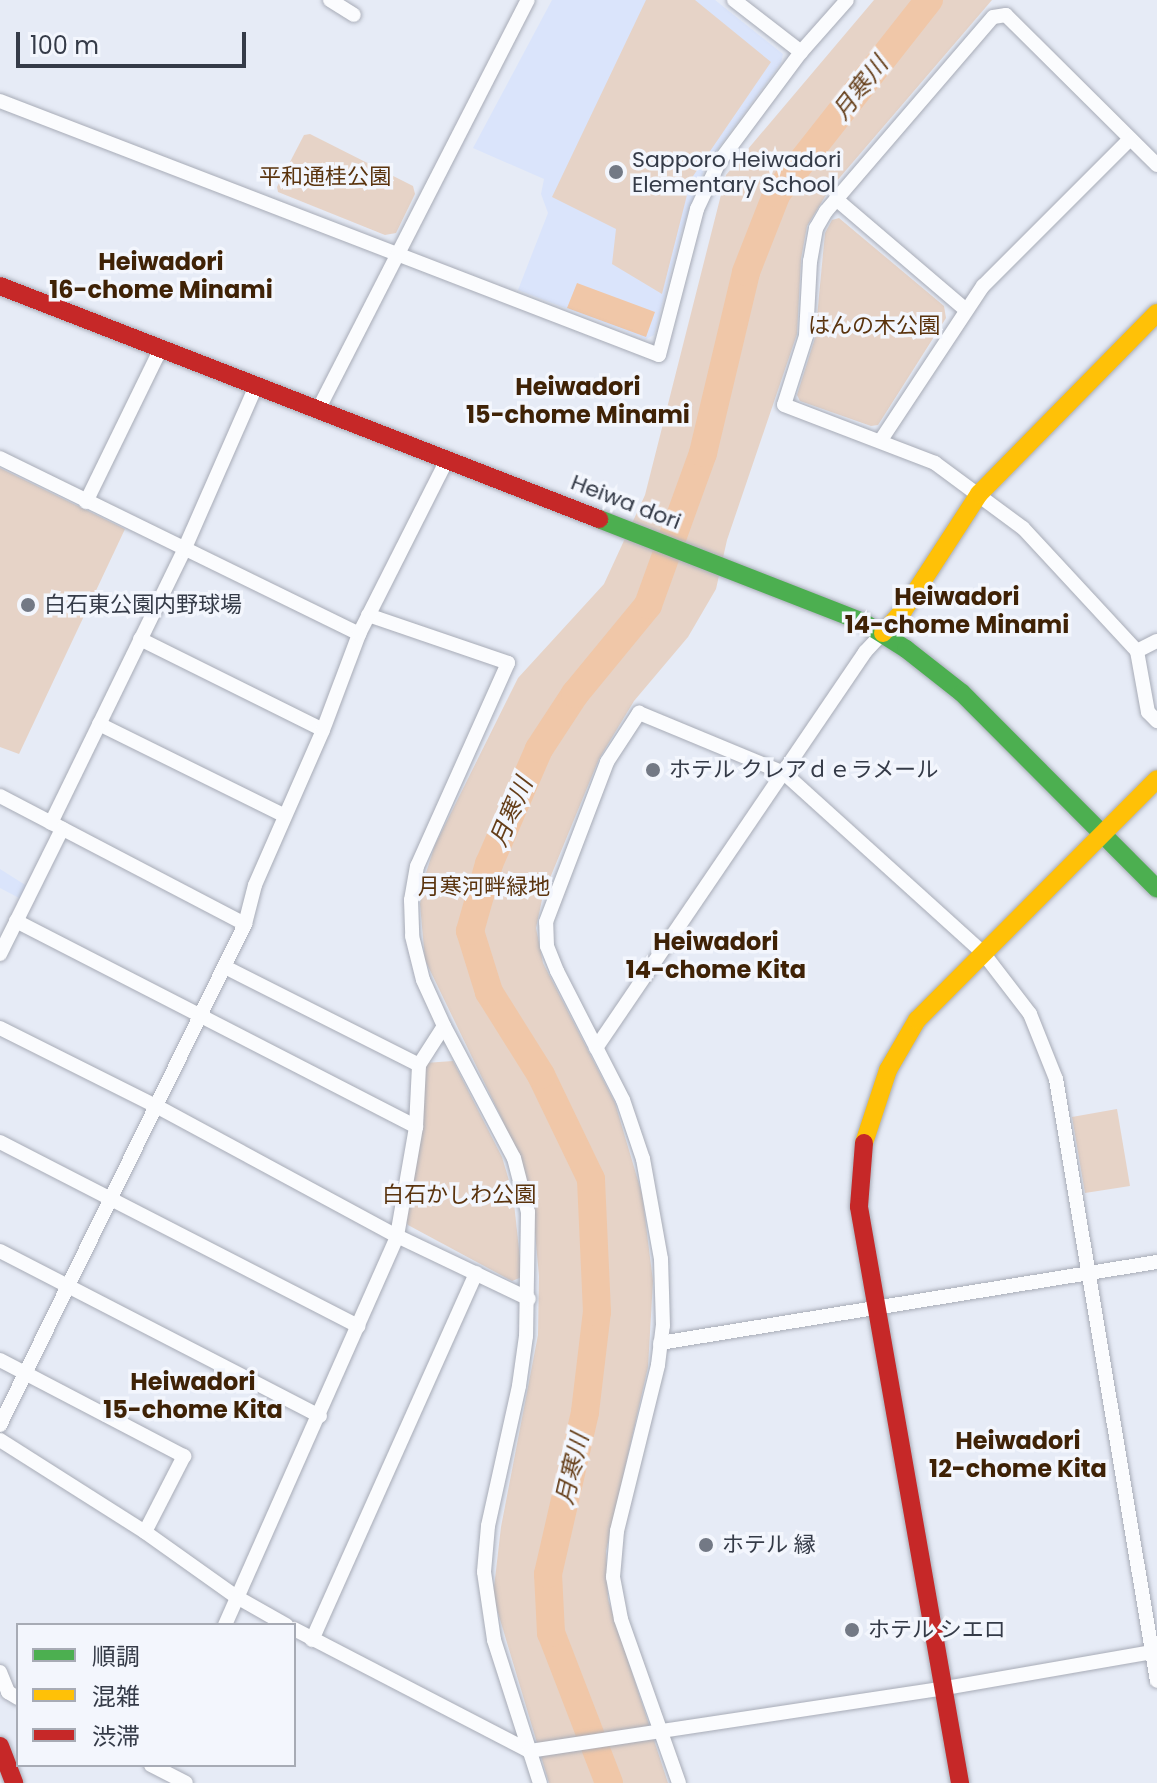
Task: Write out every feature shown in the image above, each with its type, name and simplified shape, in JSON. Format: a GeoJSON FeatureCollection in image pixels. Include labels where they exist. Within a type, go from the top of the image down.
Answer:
{"type":"FeatureCollection","features":[{"type":"Feature","properties":{"kind":"main road","name":"Heiwa dori"},"geometry":{"type":"LineString","coordinates":[[0,286],[827,605],[883,633],[962,693],[1157,889]]}},
{"type":"Feature","properties":{"kind":"main road"},"geometry":{"type":"LineString","coordinates":[[883,633],[903,611],[979,494],[1157,313]]}},
{"type":"Feature","properties":{"kind":"main road"},"geometry":{"type":"LineString","coordinates":[[960,1783],[946,1688],[859,1207],[864,1143],[875,1101],[902,1042],[917,1020],[1157,779]]}},
{"type":"Feature","properties":{"kind":"main road"},"geometry":{"type":"LineString","coordinates":[[0,1746],[14,1783]]}},
{"type":"Feature","properties":{"kind":"street"},"geometry":{"type":"LineString","coordinates":[[330,0],[354,15]]}},
{"type":"Feature","properties":{"kind":"street"},"geometry":{"type":"LineString","coordinates":[[319,408],[528,0]]}},
{"type":"Feature","properties":{"kind":"street"},"geometry":{"type":"LineString","coordinates":[[734,0],[801,52]]}},
{"type":"Feature","properties":{"kind":"street"},"geometry":{"type":"LineString","coordinates":[[0,101],[659,355],[697,209],[719,162],[801,52],[847,0]]}},
{"type":"Feature","properties":{"kind":"street"},"geometry":{"type":"LineString","coordinates":[[1157,165],[1006,15],[993,17],[836,199],[816,228],[810,261],[806,336],[784,405],[935,463],[979,494],[1044,548],[1137,651],[1148,712],[1157,721]]}},
{"type":"Feature","properties":{"kind":"street"},"geometry":{"type":"LineString","coordinates":[[881,440],[965,309],[1001,267],[1130,139]]}},
{"type":"Feature","properties":{"kind":"street"},"geometry":{"type":"LineString","coordinates":[[836,199],[965,309]]}},
{"type":"Feature","properties":{"kind":"street"},"geometry":{"type":"LineString","coordinates":[[86,502],[160,350]]}},
{"type":"Feature","properties":{"kind":"street"},"geometry":{"type":"LineString","coordinates":[[0,954],[99,724],[184,550],[257,384]]}},
{"type":"Feature","properties":{"kind":"street"},"geometry":{"type":"LineString","coordinates":[[0,458],[359,634]]}},
{"type":"Feature","properties":{"kind":"street"},"geometry":{"type":"LineString","coordinates":[[0,1425],[203,1015],[245,924],[255,885],[283,815],[323,730],[359,634],[447,460]]}},
{"type":"Feature","properties":{"kind":"street"},"geometry":{"type":"LineString","coordinates":[[368,615],[508,663],[417,866],[411,900],[412,936],[423,980],[444,1026],[514,1158],[528,1212],[529,1299],[519,1386],[488,1526],[484,1572],[494,1640],[540,1783]]}},
{"type":"Feature","properties":{"kind":"street"},"geometry":{"type":"LineString","coordinates":[[596,1048],[865,652],[883,633]]}},
{"type":"Feature","properties":{"kind":"street"},"geometry":{"type":"LineString","coordinates":[[140,639],[323,730]]}},
{"type":"Feature","properties":{"kind":"street"},"geometry":{"type":"LineString","coordinates":[[1137,651],[1157,641]]}},
{"type":"Feature","properties":{"kind":"street"},"geometry":{"type":"LineString","coordinates":[[679,1783],[621,1619],[613,1577],[617,1531],[660,1343],[661,1259],[643,1159],[623,1100],[557,971],[547,946],[546,922],[607,762],[639,713],[784,773],[984,954],[1030,1014],[1056,1079],[1155,1651],[1157,1681]]}},
{"type":"Feature","properties":{"kind":"street"},"geometry":{"type":"LineString","coordinates":[[99,724],[283,815]]}},
{"type":"Feature","properties":{"kind":"street"},"geometry":{"type":"LineString","coordinates":[[0,796],[245,924]]}},
{"type":"Feature","properties":{"kind":"street"},"geometry":{"type":"LineString","coordinates":[[16,921],[416,1127]]}},
{"type":"Feature","properties":{"kind":"street"},"geometry":{"type":"LineString","coordinates":[[225,967],[419,1065]]}},
{"type":"Feature","properties":{"kind":"street"},"geometry":{"type":"LineString","coordinates":[[226,1623],[235,1596],[320,1416],[397,1236],[416,1127],[419,1065],[444,1026]]}},
{"type":"Feature","properties":{"kind":"street"},"geometry":{"type":"LineString","coordinates":[[0,1028],[158,1107],[397,1236],[529,1299]]}},
{"type":"Feature","properties":{"kind":"street"},"geometry":{"type":"LineString","coordinates":[[0,1142],[358,1326]]}},
{"type":"Feature","properties":{"kind":"street"},"geometry":{"type":"LineString","coordinates":[[0,1251],[320,1416]]}},
{"type":"Feature","properties":{"kind":"street"},"geometry":{"type":"LineString","coordinates":[[660,1343],[1088,1276],[1157,1262]]}},
{"type":"Feature","properties":{"kind":"street"},"geometry":{"type":"LineString","coordinates":[[312,1640],[476,1273]]}},
{"type":"Feature","properties":{"kind":"street"},"geometry":{"type":"LineString","coordinates":[[0,1360],[184,1456],[145,1532]]}},
{"type":"Feature","properties":{"kind":"street"},"geometry":{"type":"LineString","coordinates":[[0,1440],[145,1532],[235,1596],[282,1623]]}},
{"type":"Feature","properties":{"kind":"street"},"geometry":{"type":"LineString","coordinates":[[296,1630],[529,1751],[946,1688],[1155,1651]]}},
{"type":"Feature","properties":{"kind":"street"},"geometry":{"type":"LineString","coordinates":[[0,1672],[8,1692],[16,1697]]}},
{"type":"Feature","properties":{"kind":"street"},"geometry":{"type":"LineString","coordinates":[[174,1770],[186,1783]]}},
{"type":"Feature","properties":{"kind":"shaded area","name":"Sapporo Heiwadori Elementary School"},"geometry":{"type":"Polygon","coordinates":[[[552,0],[715,0],[783,54],[781,63],[706,165],[683,226],[654,335],[646,339],[518,290],[548,213],[541,194],[544,179],[473,148],[552,0]]]}},
{"type":"Feature","properties":{"kind":"shaded area"},"geometry":{"type":"Polygon","coordinates":[[[577,283],[655,312],[646,337],[567,308],[577,283]]]}},
{"type":"Feature","properties":{"kind":"shaded area"},"geometry":{"type":"Polygon","coordinates":[[[0,869],[30,888],[23,900],[0,888],[0,869]]]}},
{"type":"Feature","properties":{"kind":"green space"},"geometry":{"type":"Polygon","coordinates":[[[646,0],[695,0],[771,62],[691,179],[662,294],[612,264],[616,229],[552,197],[646,0]]]}},
{"type":"Feature","properties":{"kind":"green space","name":"月寒河畔緑地"},"geometry":{"type":"Polygon","coordinates":[[[874,0],[992,0],[829,190],[807,226],[801,259],[797,334],[727,540],[716,589],[688,637],[634,701],[599,759],[543,895],[536,928],[543,963],[615,1103],[642,1194],[653,1281],[648,1367],[606,1551],[608,1599],[668,1783],[549,1783],[493,1596],[501,1527],[538,1335],[539,1276],[533,1211],[518,1157],[501,1117],[425,960],[420,904],[425,876],[435,845],[518,678],[604,584],[645,495],[726,175],[874,0]]]}},
{"type":"Feature","properties":{"kind":"green space","name":"平和通桂公園"},"geometry":{"type":"Polygon","coordinates":[[[310,134],[413,186],[415,194],[396,233],[385,235],[278,192],[277,187],[304,135],[310,134]]]}},
{"type":"Feature","properties":{"kind":"green space","name":"はんの木公園"},"geometry":{"type":"Polygon","coordinates":[[[839,218],[944,306],[946,318],[878,425],[871,426],[800,401],[797,395],[815,338],[825,233],[832,220],[839,218]]]}},
{"type":"Feature","properties":{"kind":"green space"},"geometry":{"type":"Polygon","coordinates":[[[0,468],[125,529],[19,754],[0,747],[0,468]]]}},
{"type":"Feature","properties":{"kind":"green space","name":"白石かしわ公園"},"geometry":{"type":"Polygon","coordinates":[[[453,1061],[502,1157],[513,1194],[522,1277],[512,1281],[408,1225],[404,1219],[425,1063],[453,1061]]]}},
{"type":"Feature","properties":{"kind":"green space"},"geometry":{"type":"Polygon","coordinates":[[[1117,1109],[1130,1186],[1085,1193],[1072,1117],[1117,1109]]]}},
{"type":"Feature","properties":{"kind":"waterway","name":"月寒川"},"geometry":{"type":"LineString","coordinates":[[609,1783],[551,1633],[548,1574],[585,1412],[597,1312],[591,1179],[541,1075],[489,992],[470,931],[489,864],[539,749],[575,694],[648,605],[703,453],[746,272],[777,193],[929,0]]}},
{"type":"Feature","properties":{"kind":"traffic: fast"},"geometry":{"type":"LineString","coordinates":[[599,519],[863,622],[906,649],[962,693],[1157,889]]}},
{"type":"Feature","properties":{"kind":"traffic: slow"},"geometry":{"type":"LineString","coordinates":[[883,633],[903,611],[979,494],[1157,313]]}},
{"type":"Feature","properties":{"kind":"traffic: slow"},"geometry":{"type":"LineString","coordinates":[[864,1143],[888,1070],[917,1020],[1157,779]]}},
{"type":"Feature","properties":{"kind":"traffic: jam"},"geometry":{"type":"LineString","coordinates":[[0,286],[599,519]]}},
{"type":"Feature","properties":{"kind":"traffic: jam"},"geometry":{"type":"LineString","coordinates":[[864,1143],[859,1207],[960,1783]]}},
{"type":"Feature","properties":{"kind":"traffic: jam"},"geometry":{"type":"LineString","coordinates":[[0,1746],[14,1783]]}},
{"type":"Feature","properties":{"kind":"place","name":"Sapporo Heiwadori Elementary School"},"geometry":{"type":"Point","coordinates":[616,172]}},
{"type":"Feature","properties":{"kind":"place","name":"白石東公園内野球場"},"geometry":{"type":"Point","coordinates":[28,605]}},
{"type":"Feature","properties":{"kind":"place","name":"ホテル クレアｄｅラメール"},"geometry":{"type":"Point","coordinates":[653,770]}},
{"type":"Feature","properties":{"kind":"place","name":"ホテル 縁"},"geometry":{"type":"Point","coordinates":[706,1545]}},
{"type":"Feature","properties":{"kind":"place","name":"ホテル シエロ"},"geometry":{"type":"Point","coordinates":[852,1630]}},
{"type":"Feature","properties":{"kind":"district","name":"Heiwadori 16-chome Minami"},"geometry":{"type":"Point","coordinates":[161,276]}},
{"type":"Feature","properties":{"kind":"district","name":"Heiwadori 15-chome Minami"},"geometry":{"type":"Point","coordinates":[578,401]}},
{"type":"Feature","properties":{"kind":"district","name":"Heiwadori 14-chome Minami"},"geometry":{"type":"Point","coordinates":[957,611]}},
{"type":"Feature","properties":{"kind":"district","name":"Heiwadori 14-chome Kita"},"geometry":{"type":"Point","coordinates":[716,956]}},
{"type":"Feature","properties":{"kind":"district","name":"Heiwadori 15-chome Kita"},"geometry":{"type":"Point","coordinates":[193,1396]}},
{"type":"Feature","properties":{"kind":"district","name":"Heiwadori 12-chome Kita"},"geometry":{"type":"Point","coordinates":[1018,1455]}}]}
